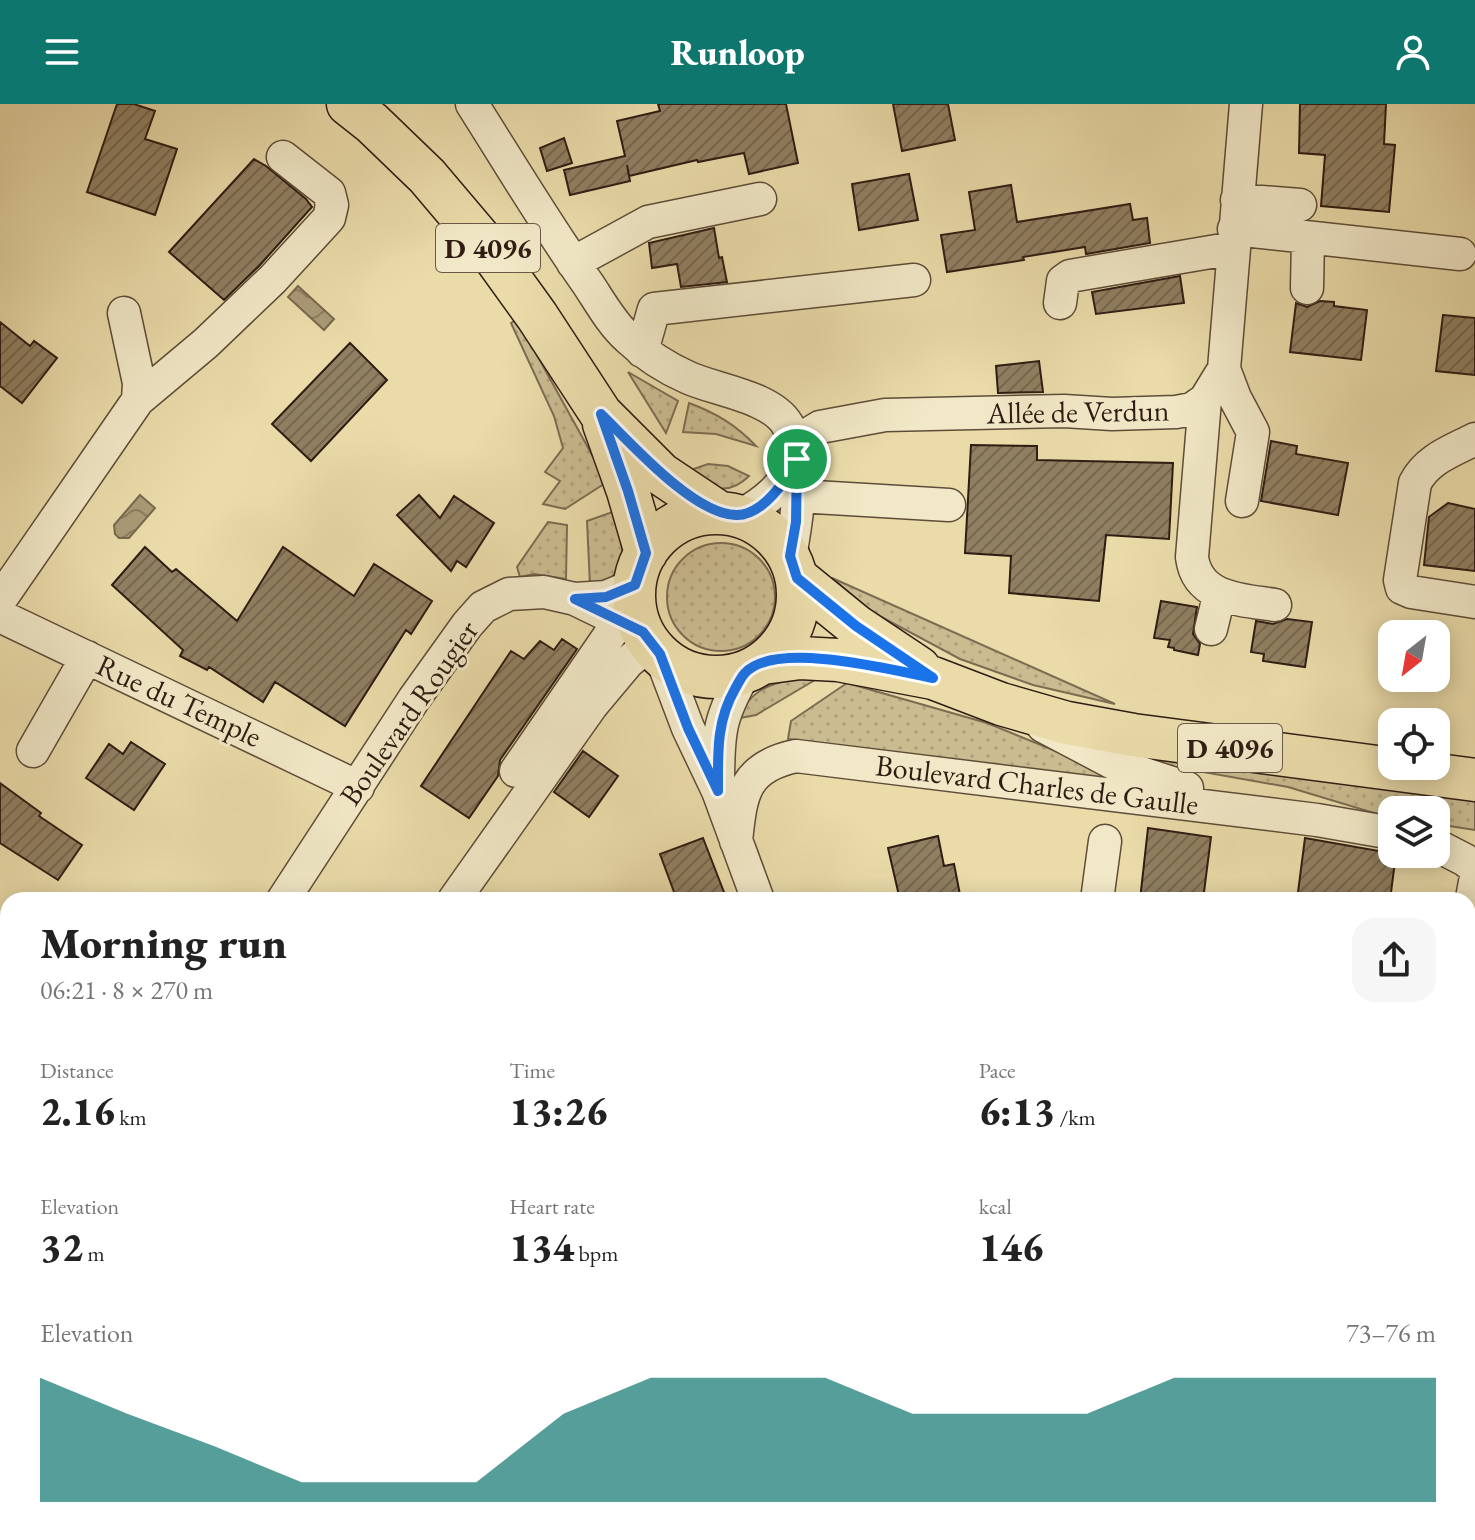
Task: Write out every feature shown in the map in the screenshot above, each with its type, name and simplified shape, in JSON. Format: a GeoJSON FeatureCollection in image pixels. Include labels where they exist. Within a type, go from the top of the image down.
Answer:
{"type":"FeatureCollection","features":[{"type":"Feature","properties":{"kind":"main road","name":"D 4096"},"geometry":{"type":"LineString","coordinates":[[348,104],[427,176],[488,248],[601,414],[661,474],[729,514]]}},
{"type":"Feature","properties":{"kind":"main road","name":"D 4096"},"geometry":{"type":"LineString","coordinates":[[601,414],[628,491],[642,614]]}},
{"type":"Feature","properties":{"kind":"main road"},"geometry":{"type":"LineString","coordinates":[[729,514],[760,525],[777,539],[793,567],[798,602],[793,625],[781,646],[754,667],[723,676],[700,675],[679,667],[642,614],[659,536],[677,523],[697,515],[729,514]]}},
{"type":"Feature","properties":{"kind":"main road","name":"D 4096"},"geometry":{"type":"LineString","coordinates":[[793,567],[856,626],[933,678]]}},
{"type":"Feature","properties":{"kind":"main road","name":"D 4096"},"geometry":{"type":"LineString","coordinates":[[754,667],[800,658],[838,660],[933,678],[1001,704],[1067,723],[1133,735],[1475,780]]}},
{"type":"Feature","properties":{"kind":"street"},"geometry":{"type":"LineString","coordinates":[[472,104],[573,263],[623,335],[642,351],[690,379],[760,403],[782,417],[796,450],[798,496],[793,567]]}},
{"type":"Feature","properties":{"kind":"street","name":"Allée de Verdun"},"geometry":{"type":"LineString","coordinates":[[796,450],[820,427],[885,415],[1176,412],[1192,409],[1205,400],[1224,369],[1246,104]]}},
{"type":"Feature","properties":{"kind":"street"},"geometry":{"type":"LineString","coordinates":[[0,600],[138,400],[206,343],[273,279],[329,218],[332,205],[329,193],[283,157]]}},
{"type":"Feature","properties":{"kind":"street"},"geometry":{"type":"LineString","coordinates":[[573,263],[648,222],[760,199]]}},
{"type":"Feature","properties":{"kind":"street"},"geometry":{"type":"LineString","coordinates":[[1060,303],[1063,281],[1070,276],[1300,205]]}},
{"type":"Feature","properties":{"kind":"street"},"geometry":{"type":"LineString","coordinates":[[1235,226],[1308,238],[1460,254]]}},
{"type":"Feature","properties":{"kind":"street"},"geometry":{"type":"LineString","coordinates":[[1307,288],[1308,238]]}},
{"type":"Feature","properties":{"kind":"street"},"geometry":{"type":"LineString","coordinates":[[642,351],[654,309],[914,280]]}},
{"type":"Feature","properties":{"kind":"street"},"geometry":{"type":"LineString","coordinates":[[124,313],[139,383],[138,400]]}},
{"type":"Feature","properties":{"kind":"street"},"geometry":{"type":"LineString","coordinates":[[1224,369],[1253,432],[1242,501]]}},
{"type":"Feature","properties":{"kind":"street"},"geometry":{"type":"LineString","coordinates":[[1205,400],[1193,570],[1219,596],[1275,605]]}},
{"type":"Feature","properties":{"kind":"street"},"geometry":{"type":"LineString","coordinates":[[1475,439],[1422,469],[1415,483],[1400,580],[1402,588],[1411,592],[1475,602]]}},
{"type":"Feature","properties":{"kind":"street"},"geometry":{"type":"LineString","coordinates":[[729,514],[763,503],[775,493],[796,450]]}},
{"type":"Feature","properties":{"kind":"street"},"geometry":{"type":"LineString","coordinates":[[798,496],[949,505]]}},
{"type":"Feature","properties":{"kind":"street","name":"Boulevard Rougier"},"geometry":{"type":"LineString","coordinates":[[288,892],[414,699],[483,607],[509,594],[526,591],[575,599],[606,597],[642,614]]}},
{"type":"Feature","properties":{"kind":"street"},"geometry":{"type":"LineString","coordinates":[[1211,629],[1219,596]]}},
{"type":"Feature","properties":{"kind":"street"},"geometry":{"type":"LineString","coordinates":[[516,771],[642,614]]}},
{"type":"Feature","properties":{"kind":"street"},"geometry":{"type":"LineString","coordinates":[[642,614],[688,728],[718,791],[755,892]]}},
{"type":"Feature","properties":{"kind":"street"},"geometry":{"type":"LineString","coordinates":[[460,892],[592,705],[628,662],[642,614]]}},
{"type":"Feature","properties":{"kind":"street","name":"Rue du Temple"},"geometry":{"type":"LineString","coordinates":[[0,616],[358,787]]}},
{"type":"Feature","properties":{"kind":"street"},"geometry":{"type":"LineString","coordinates":[[33,751],[87,657]]}},
{"type":"Feature","properties":{"kind":"street"},"geometry":{"type":"LineString","coordinates":[[718,791],[719,732],[729,700],[754,667]]}},
{"type":"Feature","properties":{"kind":"street"},"geometry":{"type":"LineString","coordinates":[[1001,704],[1132,771],[1163,782],[1317,820]]}},
{"type":"Feature","properties":{"kind":"street","name":"Boulevard Charles de Gaulle"},"geometry":{"type":"LineString","coordinates":[[736,841],[741,798],[746,785],[764,768],[780,759],[796,756],[1317,820],[1378,831]]}},
{"type":"Feature","properties":{"kind":"street"},"geometry":{"type":"LineString","coordinates":[[1098,892],[1105,841]]}},
{"type":"Feature","properties":{"kind":"street"},"geometry":{"type":"LineString","coordinates":[[1450,843],[1475,846]]}},
{"type":"Feature","properties":{"kind":"street"},"geometry":{"type":"LineString","coordinates":[[1450,851],[1475,868]]}},
{"type":"Feature","properties":{"kind":"shaded area"},"geometry":{"type":"Polygon","coordinates":[[[517,319],[607,482],[565,509],[543,504],[560,481],[545,472],[563,448],[554,416],[511,323],[517,319]]]}},
{"type":"Feature","properties":{"kind":"shaded area"},"geometry":{"type":"Polygon","coordinates":[[[628,372],[678,401],[666,433],[628,372]]]}},
{"type":"Feature","properties":{"kind":"shaded area"},"geometry":{"type":"Polygon","coordinates":[[[689,403],[725,420],[756,446],[716,434],[683,432],[689,403]]]}},
{"type":"Feature","properties":{"kind":"shaded area"},"geometry":{"type":"Polygon","coordinates":[[[708,464],[728,466],[749,476],[725,489],[709,486],[682,473],[708,464]]]}},
{"type":"Feature","properties":{"kind":"shaded area"},"geometry":{"type":"Polygon","coordinates":[[[618,510],[624,565],[609,579],[590,585],[587,521],[618,510]]]}},
{"type":"Feature","properties":{"kind":"shaded area"},"geometry":{"type":"Polygon","coordinates":[[[548,522],[567,525],[566,579],[534,574],[520,577],[517,567],[548,522]]]}},
{"type":"Feature","properties":{"kind":"shaded area"},"geometry":{"type":"Polygon","coordinates":[[[721,543],[742,547],[759,559],[771,576],[775,597],[771,618],[759,635],[742,647],[721,651],[700,647],[683,635],[671,618],[667,597],[671,576],[683,559],[700,547],[721,543]]]}},
{"type":"Feature","properties":{"kind":"shaded area"},"geometry":{"type":"Polygon","coordinates":[[[832,578],[1115,704],[1033,685],[960,659],[872,612],[832,578]]]}},
{"type":"Feature","properties":{"kind":"shaded area"},"geometry":{"type":"Polygon","coordinates":[[[796,678],[815,680],[756,715],[734,719],[760,691],[796,678]]]}},
{"type":"Feature","properties":{"kind":"shaded area"},"geometry":{"type":"Polygon","coordinates":[[[847,683],[987,723],[1134,783],[788,739],[791,721],[847,683]]]}},
{"type":"Feature","properties":{"kind":"shaded area"},"geometry":{"type":"Polygon","coordinates":[[[1137,750],[1475,794],[1475,830],[1450,826],[1450,796],[1378,796],[1378,814],[1288,787],[1136,760],[1137,750]]]}},
{"type":"Feature","properties":{"kind":"water"},"geometry":{"type":"Polygon","coordinates":[[[298,286],[334,319],[324,330],[288,297],[298,286]]]}},
{"type":"Feature","properties":{"kind":"water"},"geometry":{"type":"Polygon","coordinates":[[[140,495],[155,508],[129,538],[119,538],[114,525],[140,495]]]}},
{"type":"Feature","properties":{"kind":"building"},"geometry":{"type":"Polygon","coordinates":[[[117,104],[134,104],[155,111],[145,139],[177,149],[155,215],[87,192],[117,104]]]}},
{"type":"Feature","properties":{"kind":"building"},"geometry":{"type":"Polygon","coordinates":[[[658,104],[786,104],[798,163],[749,174],[744,153],[629,176],[630,181],[570,195],[564,170],[625,156],[617,121],[660,111],[658,104]]]}},
{"type":"Feature","properties":{"kind":"building"},"geometry":{"type":"Polygon","coordinates":[[[893,104],[948,104],[955,140],[902,151],[893,104]]]}},
{"type":"Feature","properties":{"kind":"building"},"geometry":{"type":"Polygon","coordinates":[[[1300,104],[1386,104],[1384,144],[1395,145],[1389,212],[1321,206],[1325,155],[1299,153],[1300,104]]]}},
{"type":"Feature","properties":{"kind":"building"},"geometry":{"type":"Polygon","coordinates":[[[564,138],[572,163],[547,171],[540,148],[564,138]]]}},
{"type":"Feature","properties":{"kind":"building"},"geometry":{"type":"Polygon","coordinates":[[[254,159],[312,207],[224,300],[169,252],[254,159]]]}},
{"type":"Feature","properties":{"kind":"building"},"geometry":{"type":"Polygon","coordinates":[[[909,174],[918,220],[859,230],[852,184],[909,174]]]}},
{"type":"Feature","properties":{"kind":"building"},"geometry":{"type":"Polygon","coordinates":[[[1011,185],[1017,222],[1130,204],[1133,220],[1147,218],[1150,243],[1086,254],[1085,247],[947,272],[941,235],[975,230],[969,192],[1011,185]]]}},
{"type":"Feature","properties":{"kind":"building"},"geometry":{"type":"Polygon","coordinates":[[[714,228],[727,282],[681,287],[677,264],[652,268],[649,243],[714,228]]]}},
{"type":"Feature","properties":{"kind":"building"},"geometry":{"type":"Polygon","coordinates":[[[1180,276],[1184,303],[1096,314],[1092,292],[1180,276]]]}},
{"type":"Feature","properties":{"kind":"building"},"geometry":{"type":"Polygon","coordinates":[[[1320,301],[1367,310],[1361,360],[1290,352],[1296,303],[1307,307],[1320,301]]]}},
{"type":"Feature","properties":{"kind":"building"},"geometry":{"type":"Polygon","coordinates":[[[1443,315],[1475,318],[1475,375],[1436,371],[1443,315]]]}},
{"type":"Feature","properties":{"kind":"building"},"geometry":{"type":"Polygon","coordinates":[[[0,322],[30,346],[34,341],[57,358],[22,403],[0,386],[0,322]]]}},
{"type":"Feature","properties":{"kind":"building"},"geometry":{"type":"Polygon","coordinates":[[[350,343],[387,380],[311,461],[272,424],[350,343]]]}},
{"type":"Feature","properties":{"kind":"building"},"geometry":{"type":"Polygon","coordinates":[[[1039,361],[1043,392],[998,393],[996,366],[1039,361]]]}},
{"type":"Feature","properties":{"kind":"building"},"geometry":{"type":"Polygon","coordinates":[[[1271,441],[1297,446],[1296,454],[1348,463],[1338,515],[1261,501],[1271,441]]]}},
{"type":"Feature","properties":{"kind":"building"},"geometry":{"type":"Polygon","coordinates":[[[971,445],[1037,446],[1037,460],[1173,463],[1169,539],[1106,535],[1099,601],[1009,593],[1011,556],[965,553],[971,445]]]}},
{"type":"Feature","properties":{"kind":"building"},"geometry":{"type":"Polygon","coordinates":[[[419,495],[440,518],[454,496],[494,523],[466,567],[457,561],[451,571],[397,515],[419,495]]]}},
{"type":"Feature","properties":{"kind":"building"},"geometry":{"type":"Polygon","coordinates":[[[1448,503],[1475,509],[1475,571],[1424,565],[1429,517],[1448,503]]]}},
{"type":"Feature","properties":{"kind":"building"},"geometry":{"type":"Polygon","coordinates":[[[145,547],[172,572],[176,569],[237,621],[283,547],[354,596],[374,564],[432,601],[411,634],[406,630],[345,726],[275,682],[263,702],[209,667],[207,670],[180,656],[183,650],[112,585],[145,547]]]}},
{"type":"Feature","properties":{"kind":"building"},"geometry":{"type":"Polygon","coordinates":[[[1161,601],[1197,607],[1193,634],[1200,644],[1198,655],[1174,650],[1168,647],[1170,640],[1154,638],[1161,601]]]}},
{"type":"Feature","properties":{"kind":"building"},"geometry":{"type":"Polygon","coordinates":[[[1287,619],[1312,622],[1305,667],[1263,661],[1264,654],[1251,652],[1256,621],[1273,624],[1287,619]]]}},
{"type":"Feature","properties":{"kind":"building"},"geometry":{"type":"Polygon","coordinates":[[[562,639],[577,649],[500,760],[498,776],[469,818],[421,786],[511,651],[524,659],[540,641],[554,650],[562,639]]]}},
{"type":"Feature","properties":{"kind":"building"},"geometry":{"type":"Polygon","coordinates":[[[131,742],[165,764],[134,810],[86,778],[109,744],[123,754],[131,742]]]}},
{"type":"Feature","properties":{"kind":"building"},"geometry":{"type":"Polygon","coordinates":[[[583,751],[618,776],[589,817],[554,792],[583,751]]]}},
{"type":"Feature","properties":{"kind":"building"},"geometry":{"type":"Polygon","coordinates":[[[0,783],[41,813],[39,816],[82,845],[58,880],[0,843],[0,783]]]}},
{"type":"Feature","properties":{"kind":"building"},"geometry":{"type":"Polygon","coordinates":[[[1148,828],[1211,837],[1204,892],[1141,892],[1148,828]]]}},
{"type":"Feature","properties":{"kind":"building"},"geometry":{"type":"Polygon","coordinates":[[[938,836],[944,866],[954,864],[959,892],[898,892],[888,848],[938,836]]]}},
{"type":"Feature","properties":{"kind":"building"},"geometry":{"type":"Polygon","coordinates":[[[703,838],[724,892],[674,892],[660,854],[703,838]]]}},
{"type":"Feature","properties":{"kind":"building"},"geometry":{"type":"Polygon","coordinates":[[[1305,838],[1378,851],[1378,868],[1394,868],[1391,892],[1298,892],[1305,838]]]}},
{"type":"Feature","properties":{"kind":"route"},"geometry":{"type":"LineString","coordinates":[[601,414],[661,474],[718,512],[740,516],[763,503],[789,476],[797,459],[798,496],[790,556],[797,578],[856,626],[933,678],[813,658],[763,663],[745,672],[723,713],[719,732],[718,791],[688,728],[660,654],[643,632],[575,599],[606,597],[635,585],[646,553],[601,414]]}}]}
